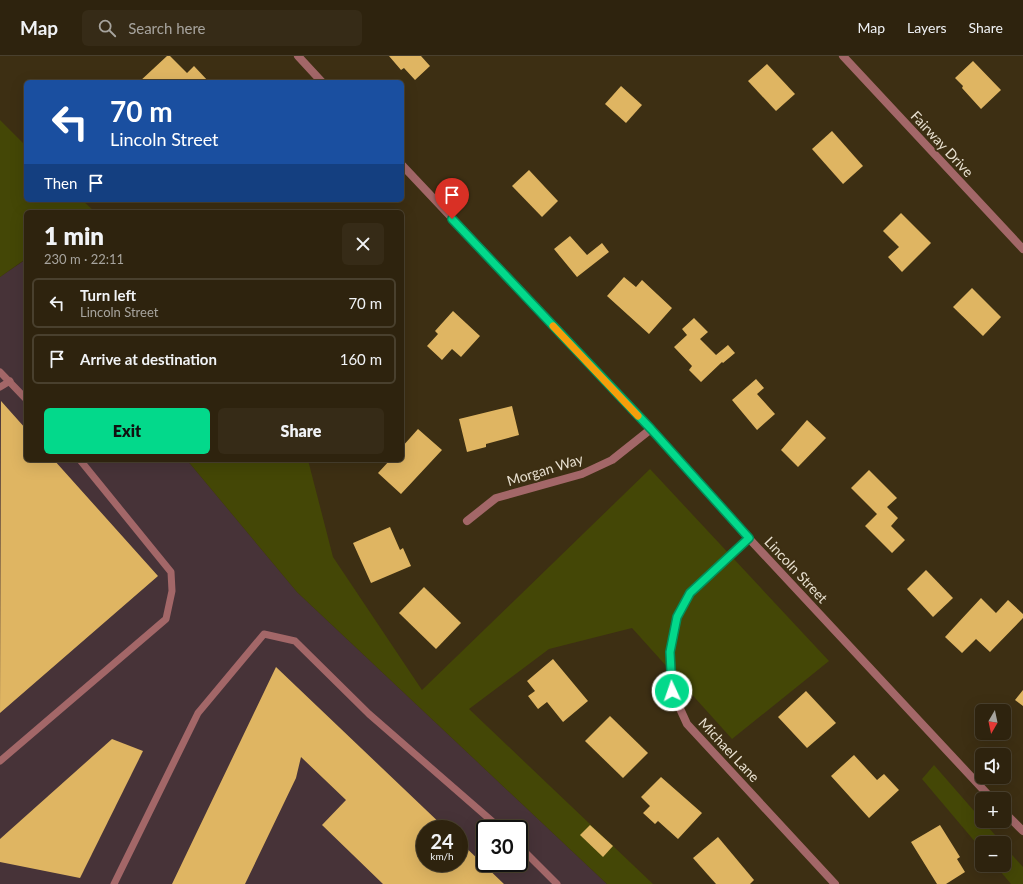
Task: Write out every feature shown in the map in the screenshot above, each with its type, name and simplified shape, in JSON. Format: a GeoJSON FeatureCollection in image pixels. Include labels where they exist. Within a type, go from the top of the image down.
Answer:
{"type":"FeatureCollection","features":[{"type":"Feature","properties":{"kind":"street"},"geometry":{"type":"LineString","coordinates":[[298,56],[320,80]]}},
{"type":"Feature","properties":{"kind":"street","name":"Fairway Drive"},"geometry":{"type":"LineString","coordinates":[[843,56],[1023,249]]}},
{"type":"Feature","properties":{"kind":"street","name":"Lincoln Street"},"geometry":{"type":"LineString","coordinates":[[404,167],[651,429],[749,538],[985,792]]}},
{"type":"Feature","properties":{"kind":"street","name":"Morgan Way"},"geometry":{"type":"LineString","coordinates":[[467,521],[496,498],[582,474],[612,460],[651,429]]}},
{"type":"Feature","properties":{"kind":"street","name":"Michael Lane"},"geometry":{"type":"LineString","coordinates":[[749,538],[690,593],[677,617],[670,652],[672,691],[687,724],[835,884]]}},
{"type":"Feature","properties":{"kind":"street"},"geometry":{"type":"LineString","coordinates":[[1011,819],[1023,832]]}},
{"type":"Feature","properties":{"kind":"lane"},"geometry":{"type":"LineString","coordinates":[[0,372],[24,397]]}},
{"type":"Feature","properties":{"kind":"lane"},"geometry":{"type":"LineString","coordinates":[[0,387],[10,381]]}},
{"type":"Feature","properties":{"kind":"lane"},"geometry":{"type":"LineString","coordinates":[[0,761],[166,619],[172,591],[171,572],[82,462]]}},
{"type":"Feature","properties":{"kind":"lane"},"geometry":{"type":"LineString","coordinates":[[114,884],[198,713],[264,634],[295,641],[369,714],[491,820]]}},
{"type":"Feature","properties":{"kind":"lane"},"geometry":{"type":"LineString","coordinates":[[528,855],[557,884]]}},
{"type":"Feature","properties":{"kind":"shaded area"},"geometry":{"type":"Polygon","coordinates":[[[0,120],[24,144],[24,202],[84,202],[93,210],[24,210],[24,260],[0,277],[0,120]]]}},
{"type":"Feature","properties":{"kind":"shaded area"},"geometry":{"type":"Polygon","coordinates":[[[24,261],[24,462],[189,462],[297,592],[607,884],[0,884],[0,277],[24,261]]]}},
{"type":"Feature","properties":{"kind":"shaded area"},"geometry":{"type":"Polygon","coordinates":[[[189,462],[309,462],[333,557],[422,690],[650,469],[829,661],[732,739],[632,628],[549,649],[469,709],[653,884],[607,884],[297,592],[189,462]]]}},
{"type":"Feature","properties":{"kind":"shaded area"},"geometry":{"type":"Polygon","coordinates":[[[934,765],[975,812],[975,828],[989,828],[996,836],[975,836],[975,842],[922,779],[934,765]]]}},
{"type":"Feature","properties":{"kind":"shaded area"},"geometry":{"type":"Polygon","coordinates":[[[1011,854],[1023,867],[1023,884],[1011,884],[1001,872],[1011,872],[1011,854]]]}},
{"type":"Feature","properties":{"kind":"building"},"geometry":{"type":"Polygon","coordinates":[[[167,56],[170,56],[187,73],[194,66],[207,80],[141,80],[167,56]]]}},
{"type":"Feature","properties":{"kind":"building"},"geometry":{"type":"Polygon","coordinates":[[[389,56],[421,56],[430,66],[415,80],[404,68],[401,70],[389,56]]]}},
{"type":"Feature","properties":{"kind":"building"},"geometry":{"type":"Polygon","coordinates":[[[973,61],[1001,90],[981,109],[955,78],[973,61]]]}},
{"type":"Feature","properties":{"kind":"building"},"geometry":{"type":"Polygon","coordinates":[[[767,64],[795,94],[776,111],[748,81],[767,64]]]}},
{"type":"Feature","properties":{"kind":"building"},"geometry":{"type":"Polygon","coordinates":[[[621,86],[642,105],[626,123],[605,104],[621,86]]]}},
{"type":"Feature","properties":{"kind":"building"},"geometry":{"type":"Polygon","coordinates":[[[832,131],[863,166],[843,184],[812,149],[832,131]]]}},
{"type":"Feature","properties":{"kind":"building"},"geometry":{"type":"Polygon","coordinates":[[[529,170],[558,201],[542,217],[512,186],[529,170]]]}},
{"type":"Feature","properties":{"kind":"building"},"geometry":{"type":"Polygon","coordinates":[[[901,213],[931,243],[902,272],[888,257],[899,247],[883,231],[901,213]]]}},
{"type":"Feature","properties":{"kind":"building"},"geometry":{"type":"Polygon","coordinates":[[[570,236],[587,255],[602,243],[609,252],[577,277],[554,249],[570,236]]]}},
{"type":"Feature","properties":{"kind":"building"},"geometry":{"type":"Polygon","coordinates":[[[624,277],[636,287],[642,280],[672,308],[649,334],[607,296],[624,277]]]}},
{"type":"Feature","properties":{"kind":"building"},"geometry":{"type":"Polygon","coordinates":[[[972,288],[1001,317],[983,336],[953,307],[972,288]]]}},
{"type":"Feature","properties":{"kind":"building"},"geometry":{"type":"Polygon","coordinates":[[[453,311],[480,336],[461,357],[452,349],[442,360],[427,346],[438,334],[435,331],[453,311]]]}},
{"type":"Feature","properties":{"kind":"building"},"geometry":{"type":"Polygon","coordinates":[[[694,318],[708,332],[700,339],[716,355],[728,345],[735,353],[723,363],[722,362],[701,382],[689,370],[692,366],[674,347],[687,335],[682,329],[694,318]]]}},
{"type":"Feature","properties":{"kind":"building"},"geometry":{"type":"Polygon","coordinates":[[[756,379],[764,388],[757,394],[775,414],[757,430],[732,400],[756,379]]]}},
{"type":"Feature","properties":{"kind":"building"},"geometry":{"type":"Polygon","coordinates":[[[1,401],[24,427],[24,462],[56,462],[158,576],[0,713],[1,401]]]}},
{"type":"Feature","properties":{"kind":"building"},"geometry":{"type":"Polygon","coordinates":[[[512,406],[519,435],[486,444],[486,447],[467,452],[459,419],[512,406]]]}},
{"type":"Feature","properties":{"kind":"building"},"geometry":{"type":"Polygon","coordinates":[[[807,420],[826,438],[798,467],[781,450],[807,420]]]}},
{"type":"Feature","properties":{"kind":"building"},"geometry":{"type":"Polygon","coordinates":[[[418,429],[442,450],[401,494],[378,473],[388,462],[404,462],[404,445],[418,429]]]}},
{"type":"Feature","properties":{"kind":"building"},"geometry":{"type":"Polygon","coordinates":[[[869,470],[897,498],[887,507],[898,518],[891,526],[905,540],[892,553],[865,526],[877,514],[851,488],[869,470]]]}},
{"type":"Feature","properties":{"kind":"building"},"geometry":{"type":"Polygon","coordinates":[[[390,527],[400,550],[403,548],[411,566],[371,583],[353,543],[390,527]]]}},
{"type":"Feature","properties":{"kind":"building"},"geometry":{"type":"Polygon","coordinates":[[[926,570],[953,598],[933,617],[907,589],[926,570]]]}},
{"type":"Feature","properties":{"kind":"building"},"geometry":{"type":"Polygon","coordinates":[[[424,587],[461,623],[436,649],[399,613],[424,587]]]}},
{"type":"Feature","properties":{"kind":"building"},"geometry":{"type":"Polygon","coordinates":[[[981,598],[996,613],[1008,600],[1023,614],[1023,618],[990,652],[976,639],[962,653],[945,637],[981,598]]]}},
{"type":"Feature","properties":{"kind":"building"},"geometry":{"type":"Polygon","coordinates":[[[553,659],[588,701],[563,722],[547,702],[538,709],[528,696],[535,691],[527,681],[553,659]]]}},
{"type":"Feature","properties":{"kind":"building"},"geometry":{"type":"Polygon","coordinates":[[[276,667],[437,820],[416,820],[416,872],[468,872],[468,850],[476,857],[476,872],[491,872],[504,884],[383,884],[322,825],[346,800],[301,757],[296,778],[245,884],[172,884],[276,667]]]}},
{"type":"Feature","properties":{"kind":"building"},"geometry":{"type":"Polygon","coordinates":[[[1023,690],[1023,706],[1015,700],[1023,690]]]}},
{"type":"Feature","properties":{"kind":"building"},"geometry":{"type":"Polygon","coordinates":[[[806,691],[836,723],[807,748],[778,717],[806,691]]]}},
{"type":"Feature","properties":{"kind":"building"},"geometry":{"type":"Polygon","coordinates":[[[610,716],[648,753],[623,778],[585,741],[610,716]]]}},
{"type":"Feature","properties":{"kind":"building"},"geometry":{"type":"Polygon","coordinates":[[[112,739],[143,751],[80,878],[0,862],[0,839],[112,739]]]}},
{"type":"Feature","properties":{"kind":"building"},"geometry":{"type":"Polygon","coordinates":[[[854,755],[877,780],[884,774],[899,790],[869,818],[831,776],[854,755]]]}},
{"type":"Feature","properties":{"kind":"building"},"geometry":{"type":"Polygon","coordinates":[[[661,777],[702,813],[678,839],[658,821],[655,824],[643,813],[650,806],[641,797],[661,777]]]}},
{"type":"Feature","properties":{"kind":"building"},"geometry":{"type":"Polygon","coordinates":[[[590,825],[613,846],[603,857],[580,835],[590,825]]]}},
{"type":"Feature","properties":{"kind":"building"},"geometry":{"type":"Polygon","coordinates":[[[940,825],[960,857],[957,859],[965,872],[946,884],[937,884],[911,842],[940,825]]]}},
{"type":"Feature","properties":{"kind":"building"},"geometry":{"type":"Polygon","coordinates":[[[718,837],[754,880],[750,884],[716,884],[693,858],[718,837]]]}},
{"type":"Feature","properties":{"kind":"slow traffic"},"geometry":{"type":"LineString","coordinates":[[553,326],[638,416]]}},
{"type":"Feature","properties":{"kind":"route"},"geometry":{"type":"LineString","coordinates":[[452,219],[651,429],[749,538],[690,593],[677,617],[670,652],[672,691]]}}]}
